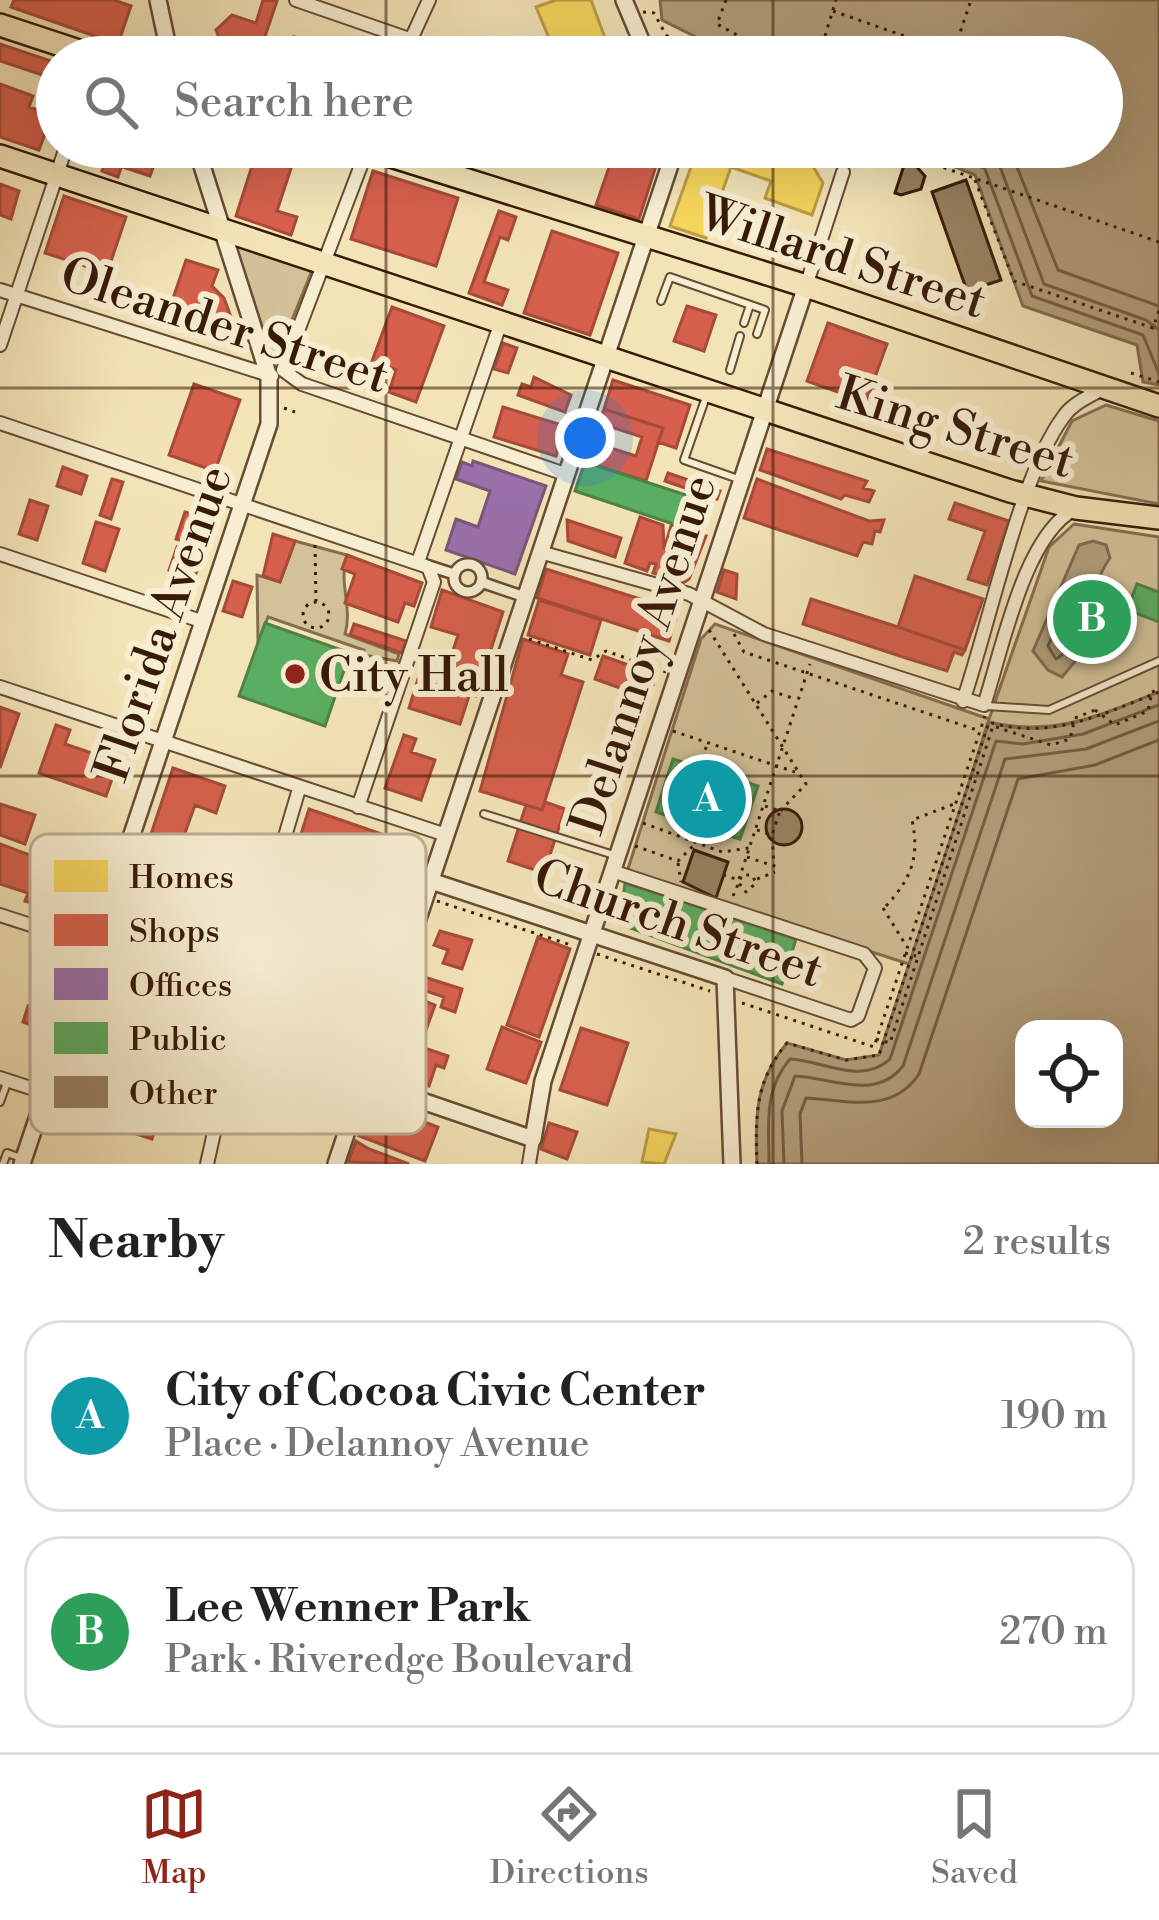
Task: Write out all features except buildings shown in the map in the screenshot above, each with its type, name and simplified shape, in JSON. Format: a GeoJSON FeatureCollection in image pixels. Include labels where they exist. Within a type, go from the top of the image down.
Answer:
{"type":"FeatureCollection","features":[{"type":"Feature","properties":{"kind":"main road"},"geometry":{"type":"LineString","coordinates":[[0,25],[36,37]]}},
{"type":"Feature","properties":{"kind":"main road"},"geometry":{"type":"LineString","coordinates":[[0,156],[323,263]]}},
{"type":"Feature","properties":{"kind":"main road","name":"Willard Street"},"geometry":{"type":"LineString","coordinates":[[432,168],[806,286],[1159,406]]}},
{"type":"Feature","properties":{"kind":"main road","name":"King Street"},"geometry":{"type":"LineString","coordinates":[[323,263],[1028,496],[1076,508],[1159,518]]}},
{"type":"Feature","properties":{"kind":"street"},"geometry":{"type":"LineString","coordinates":[[158,0],[166,36]]}},
{"type":"Feature","properties":{"kind":"street"},"geometry":{"type":"LineString","coordinates":[[296,0],[401,36]]}},
{"type":"Feature","properties":{"kind":"street"},"geometry":{"type":"LineString","coordinates":[[411,36],[429,0]]}},
{"type":"Feature","properties":{"kind":"street"},"geometry":{"type":"LineString","coordinates":[[627,6],[639,36]]}},
{"type":"Feature","properties":{"kind":"street"},"geometry":{"type":"LineString","coordinates":[[0,345],[59,168]]}},
{"type":"Feature","properties":{"kind":"street"},"geometry":{"type":"LineString","coordinates":[[203,168],[276,373]]}},
{"type":"Feature","properties":{"kind":"street","name":"Florida Avenue"},"geometry":{"type":"LineString","coordinates":[[132,834],[269,424],[276,373],[358,168]]}},
{"type":"Feature","properties":{"kind":"street"},"geometry":{"type":"LineString","coordinates":[[426,896],[669,168]]}},
{"type":"Feature","properties":{"kind":"street","name":"Delannoy Avenue"},"geometry":{"type":"LineString","coordinates":[[529,1164],[544,1081],[843,172]]}},
{"type":"Feature","properties":{"kind":"street","name":"Oleander Street"},"geometry":{"type":"LineString","coordinates":[[0,290],[276,373],[565,474]]}},
{"type":"Feature","properties":{"kind":"street"},"geometry":{"type":"LineString","coordinates":[[418,562],[501,322]]}},
{"type":"Feature","properties":{"kind":"street"},"geometry":{"type":"LineString","coordinates":[[963,700],[1028,496],[1067,411],[1103,389]]}},
{"type":"Feature","properties":{"kind":"street"},"geometry":{"type":"LineString","coordinates":[[0,423],[454,574],[462,591],[476,590],[482,582]]}},
{"type":"Feature","properties":{"kind":"street"},"geometry":{"type":"LineString","coordinates":[[540,551],[701,600],[764,634],[985,710],[1034,556],[1050,527],[1076,508]]}},
{"type":"Feature","properties":{"kind":"street"},"geometry":{"type":"LineString","coordinates":[[0,554],[204,622]]}},
{"type":"Feature","properties":{"kind":"street"},"geometry":{"type":"LineString","coordinates":[[358,807],[434,582],[434,573],[418,562]]}},
{"type":"Feature","properties":{"kind":"street"},"geometry":{"type":"LineString","coordinates":[[454,574],[472,564],[482,582],[525,597]]}},
{"type":"Feature","properties":{"kind":"street"},"geometry":{"type":"LineString","coordinates":[[0,687],[446,835]]}},
{"type":"Feature","properties":{"kind":"street"},"geometry":{"type":"LineString","coordinates":[[286,834],[299,789]]}},
{"type":"Feature","properties":{"kind":"street","name":"Church Street"},"geometry":{"type":"LineString","coordinates":[[431,881],[851,1020],[859,1013],[875,968],[864,954],[678,893],[615,864]]}},
{"type":"Feature","properties":{"kind":"street"},"geometry":{"type":"LineString","coordinates":[[0,915],[30,925]]}},
{"type":"Feature","properties":{"kind":"street"},"geometry":{"type":"LineString","coordinates":[[725,978],[732,1164]]}},
{"type":"Feature","properties":{"kind":"street"},"geometry":{"type":"LineString","coordinates":[[426,1102],[533,1139]]}},
{"type":"Feature","properties":{"kind":"street"},"geometry":{"type":"LineString","coordinates":[[207,1164],[214,1134]]}},
{"type":"Feature","properties":{"kind":"street"},"geometry":{"type":"LineString","coordinates":[[336,1164],[346,1134]]}},
{"type":"Feature","properties":{"kind":"lane"},"geometry":{"type":"LineString","coordinates":[[661,301],[670,278],[765,310],[757,334]]}},
{"type":"Feature","properties":{"kind":"lane"},"geometry":{"type":"LineString","coordinates":[[744,323],[750,305]]}},
{"type":"Feature","properties":{"kind":"lane"},"geometry":{"type":"LineString","coordinates":[[730,370],[740,336]]}},
{"type":"Feature","properties":{"kind":"lane"},"geometry":{"type":"LineString","coordinates":[[708,391],[684,460],[741,480]]}},
{"type":"Feature","properties":{"kind":"lane"},"geometry":{"type":"LineString","coordinates":[[985,710],[1049,710],[1159,661]]}},
{"type":"Feature","properties":{"kind":"lane"},"geometry":{"type":"LineString","coordinates":[[484,814],[615,864]]}},
{"type":"Feature","properties":{"kind":"lane"},"geometry":{"type":"LineString","coordinates":[[0,1102],[4,1079]]}},
{"type":"Feature","properties":{"kind":"lane"},"geometry":{"type":"LineString","coordinates":[[3,1164],[3,1151],[23,1161]]}},
{"type":"Feature","properties":{"kind":"path"},"geometry":{"type":"LineString","coordinates":[[726,0],[717,24],[739,36]]}},
{"type":"Feature","properties":{"kind":"path"},"geometry":{"type":"LineString","coordinates":[[825,36],[836,0]]}},
{"type":"Feature","properties":{"kind":"path"},"geometry":{"type":"LineString","coordinates":[[958,36],[970,0]]}},
{"type":"Feature","properties":{"kind":"path"},"geometry":{"type":"LineString","coordinates":[[627,6],[654,13],[669,36]]}},
{"type":"Feature","properties":{"kind":"path"},"geometry":{"type":"LineString","coordinates":[[833,11],[901,36]]}},
{"type":"Feature","properties":{"kind":"path"},"geometry":{"type":"LineString","coordinates":[[943,168],[1159,242]]}},
{"type":"Feature","properties":{"kind":"path"},"geometry":{"type":"LineString","coordinates":[[974,179],[1014,281],[1153,328],[1159,310]]}},
{"type":"Feature","properties":{"kind":"path"},"geometry":{"type":"LineString","coordinates":[[1131,373],[1159,382]]}},
{"type":"Feature","properties":{"kind":"path"},"geometry":{"type":"LineString","coordinates":[[282,407],[296,412]]}},
{"type":"Feature","properties":{"kind":"path"},"geometry":{"type":"LineString","coordinates":[[311,627],[303,614],[316,602],[315,543]]}},
{"type":"Feature","properties":{"kind":"path"},"geometry":{"type":"LineString","coordinates":[[311,627],[320,628],[328,618],[325,606],[316,602]]}},
{"type":"Feature","properties":{"kind":"path"},"geometry":{"type":"LineString","coordinates":[[712,622],[706,623],[711,633],[806,784],[780,811],[772,835],[774,866],[746,856]]}},
{"type":"Feature","properties":{"kind":"path"},"geometry":{"type":"LineString","coordinates":[[308,636],[311,627]]}},
{"type":"Feature","properties":{"kind":"path"},"geometry":{"type":"LineString","coordinates":[[730,629],[744,652],[990,736]]}},
{"type":"Feature","properties":{"kind":"path"},"geometry":{"type":"LineString","coordinates":[[522,637],[592,660],[606,651],[677,675]]}},
{"type":"Feature","properties":{"kind":"path"},"geometry":{"type":"LineString","coordinates":[[728,909],[812,661]]}},
{"type":"Feature","properties":{"kind":"path"},"geometry":{"type":"LineString","coordinates":[[756,705],[772,691],[799,700]]}},
{"type":"Feature","properties":{"kind":"path"},"geometry":{"type":"LineString","coordinates":[[876,1039],[890,1043],[992,726],[1051,745],[1070,739],[1075,718],[1094,710],[1114,724],[1148,711],[1157,691]]}},
{"type":"Feature","properties":{"kind":"path"},"geometry":{"type":"LineString","coordinates":[[758,1164],[755,1108],[766,1068],[787,1043],[846,1060],[879,1055],[989,722],[1021,732],[1081,722],[1157,691]]}},
{"type":"Feature","properties":{"kind":"path"},"geometry":{"type":"LineString","coordinates":[[740,1002],[874,1047],[985,710]]}},
{"type":"Feature","properties":{"kind":"path"},"geometry":{"type":"LineString","coordinates":[[660,727],[799,773]]}},
{"type":"Feature","properties":{"kind":"path"},"geometry":{"type":"LineString","coordinates":[[700,767],[708,743]]}},
{"type":"Feature","properties":{"kind":"path"},"geometry":{"type":"LineString","coordinates":[[918,957],[906,950],[884,907],[912,871],[917,844],[912,820],[956,801],[968,803]]}},
{"type":"Feature","properties":{"kind":"path"},"geometry":{"type":"LineString","coordinates":[[763,805],[780,811]]}},
{"type":"Feature","properties":{"kind":"path"},"geometry":{"type":"LineString","coordinates":[[641,822],[722,852],[749,848]]}},
{"type":"Feature","properties":{"kind":"path"},"geometry":{"type":"LineString","coordinates":[[755,830],[772,835]]}},
{"type":"Feature","properties":{"kind":"path"},"geometry":{"type":"LineString","coordinates":[[678,861],[694,844]]}},
{"type":"Feature","properties":{"kind":"path"},"geometry":{"type":"LineString","coordinates":[[633,846],[678,861]]}},
{"type":"Feature","properties":{"kind":"path"},"geometry":{"type":"LineString","coordinates":[[678,861],[682,874],[678,893]]}},
{"type":"Feature","properties":{"kind":"path"},"geometry":{"type":"LineString","coordinates":[[723,875],[738,880],[746,892],[755,880],[775,872]]}},
{"type":"Feature","properties":{"kind":"path"},"geometry":{"type":"LineString","coordinates":[[738,880],[748,874],[755,880]]}},
{"type":"Feature","properties":{"kind":"path"},"geometry":{"type":"LineString","coordinates":[[932,875],[944,879]]}},
{"type":"Feature","properties":{"kind":"shaded area"},"geometry":{"type":"Polygon","coordinates":[[[234,241],[313,268],[273,367],[234,241]]]}},
{"type":"Feature","properties":{"kind":"shaded area"},"geometry":{"type":"Polygon","coordinates":[[[1106,405],[1159,421],[1159,504],[1041,481],[1072,421],[1106,405]]]}},
{"type":"Feature","properties":{"kind":"shaded area"},"geometry":{"type":"Polygon","coordinates":[[[1074,524],[1159,537],[1159,692],[1075,722],[1034,727],[988,722],[912,965],[627,872],[701,639],[715,624],[989,719],[1049,547],[1074,524]]]}},
{"type":"Feature","properties":{"kind":"shaded area","name":"City Hall"},"geometry":{"type":"Polygon","coordinates":[[[295,541],[347,555],[345,634],[399,654],[397,661],[364,655],[364,650],[268,617],[258,643],[257,575],[280,582],[295,541]]]}},
{"type":"Feature","properties":{"kind":"water"},"geometry":{"type":"Polygon","coordinates":[[[660,0],[1159,0],[1159,385],[1143,382],[1137,345],[1023,306],[975,175],[958,168],[1123,168],[1123,36],[694,36],[662,20],[660,0]]]}},
{"type":"Feature","properties":{"kind":"water"},"geometry":{"type":"Polygon","coordinates":[[[1093,541],[1106,545],[1110,558],[1096,590],[1086,644],[1062,677],[1048,670],[1033,651],[1079,545],[1093,541]]]}},
{"type":"Feature","properties":{"kind":"water"},"geometry":{"type":"Polygon","coordinates":[[[1159,692],[1159,1164],[757,1164],[759,1100],[769,1071],[787,1043],[846,1060],[879,1055],[989,722],[1054,727],[1159,692]]]}},
{"type":"Feature","properties":{"kind":"place","name":"Lee Wenner Park"},"geometry":{"type":"Point","coordinates":[1092,619]}},
{"type":"Feature","properties":{"kind":"place","name":"City Hall"},"geometry":{"type":"Point","coordinates":[295,674]}},
{"type":"Feature","properties":{"kind":"place","name":"City of Cocoa Civic Center"},"geometry":{"type":"Point","coordinates":[707,799]}}]}
